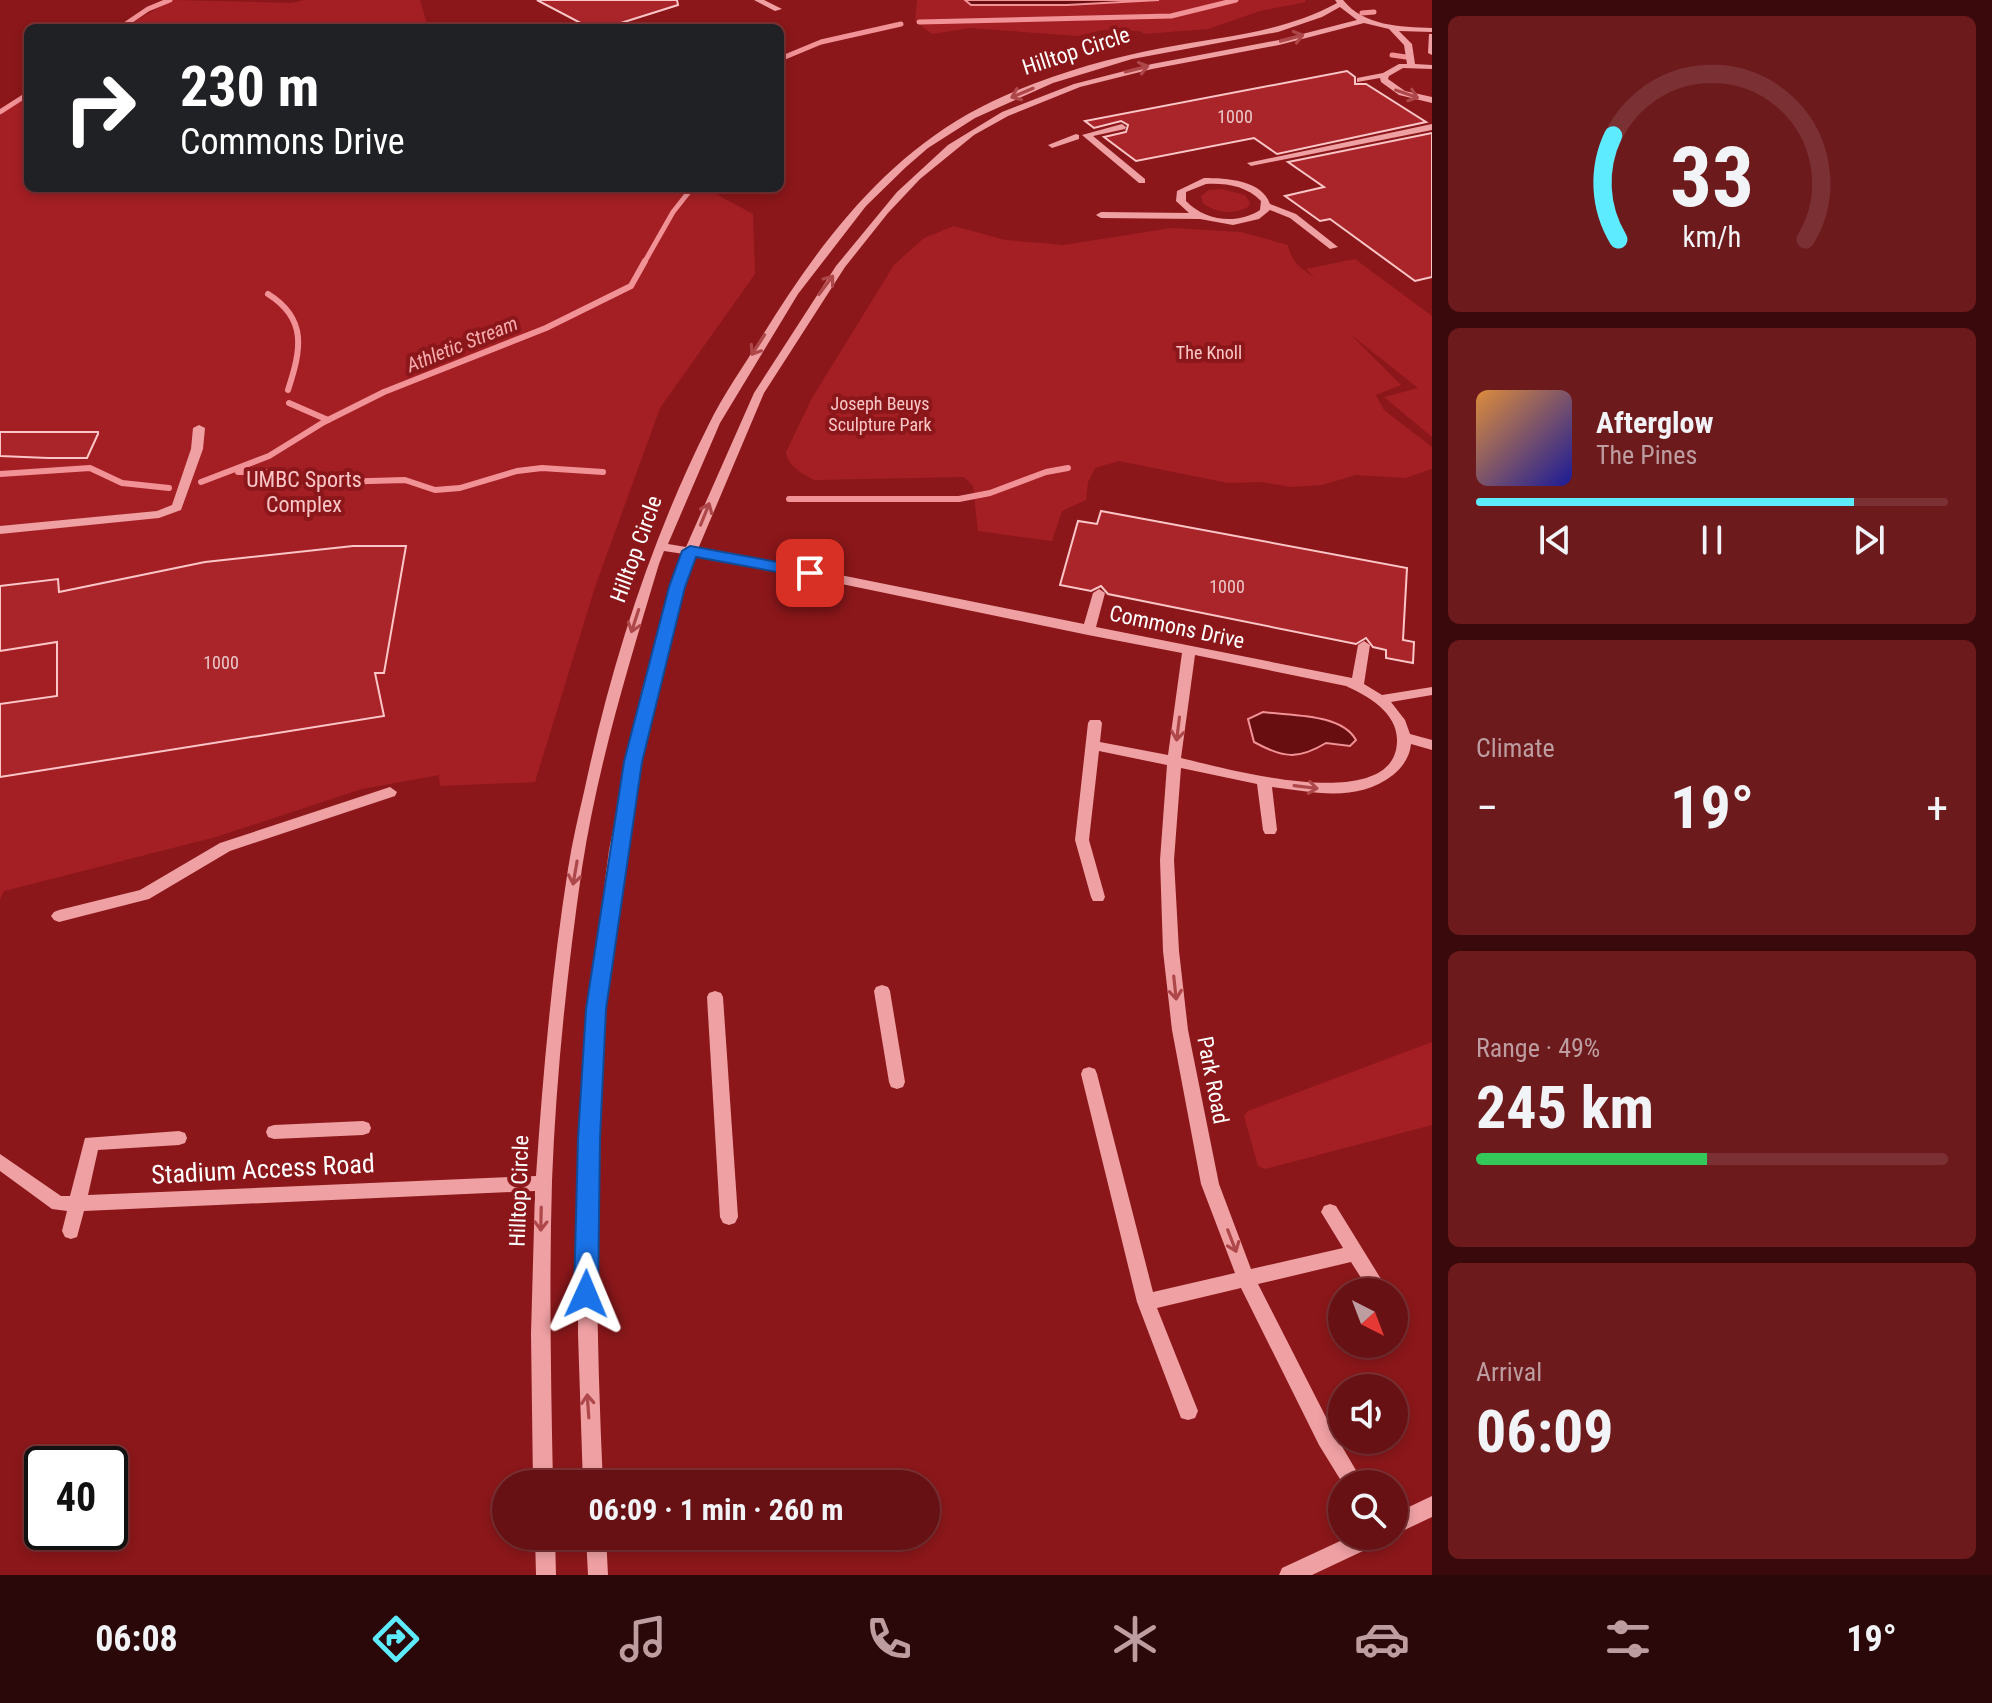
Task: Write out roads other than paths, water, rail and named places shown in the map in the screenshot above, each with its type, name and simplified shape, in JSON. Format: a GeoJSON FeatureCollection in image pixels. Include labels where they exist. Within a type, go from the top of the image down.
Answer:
{"type":"FeatureCollection","features":[{"type":"Feature","properties":{"kind":"street"},"geometry":{"type":"LineString","coordinates":[[758,0],[778,9]]}},
{"type":"Feature","properties":{"kind":"street"},"geometry":{"type":"LineString","coordinates":[[1340,2],[1366,20],[1432,33],[1432,53]]}},
{"type":"Feature","properties":{"kind":"street","name":"Hilltop Circle"},"geometry":{"type":"LineString","coordinates":[[543,1470],[539,1361],[542,1183],[556,1008],[597,756],[626,647],[660,547],[696,462],[750,358],[831,241],[869,196],[911,156],[952,127],[1057,79],[1159,51],[1288,27],[1322,16],[1340,2]]}},
{"type":"Feature","properties":{"kind":"street","name":"Hilltop Circle"},"geometry":{"type":"LineString","coordinates":[[592,1470],[585,1357],[589,1138],[596,1009],[633,762],[659,649],[690,551],[754,401],[821,292],[885,209],[930,162],[1002,115],[1076,86],[1148,66],[1265,45],[1366,20]]}},
{"type":"Feature","properties":{"kind":"street"},"geometry":{"type":"LineString","coordinates":[[1390,27],[1405,39],[1411,65]]}},
{"type":"Feature","properties":{"kind":"street"},"geometry":{"type":"LineString","coordinates":[[1360,80],[1385,75],[1394,68],[1411,65],[1432,67]]}},
{"type":"Feature","properties":{"kind":"street"},"geometry":{"type":"LineString","coordinates":[[1385,75],[1384,80],[1393,89],[1432,100]]}},
{"type":"Feature","properties":{"kind":"street"},"geometry":{"type":"LineString","coordinates":[[1122,127],[1086,135],[1142,181]]}},
{"type":"Feature","properties":{"kind":"street"},"geometry":{"type":"LineString","coordinates":[[1251,163],[1432,127]]}},
{"type":"Feature","properties":{"kind":"street"},"geometry":{"type":"LineString","coordinates":[[1052,145],[1076,137]]}},
{"type":"Feature","properties":{"kind":"street"},"geometry":{"type":"LineString","coordinates":[[1200,216],[1184,206],[1180,196],[1187,187],[1204,181],[1248,187],[1262,196],[1267,206],[1293,216],[1333,247]]}},
{"type":"Feature","properties":{"kind":"street"},"geometry":{"type":"LineString","coordinates":[[1101,215],[1200,216],[1221,221],[1243,221],[1260,215],[1267,206]]}},
{"type":"Feature","properties":{"kind":"street"},"geometry":{"type":"LineString","coordinates":[[0,530],[159,514],[177,507],[197,449],[199,428]]}},
{"type":"Feature","properties":{"kind":"street","name":"Commons Drive"},"geometry":{"type":"LineString","coordinates":[[660,547],[731,557],[1357,686],[1382,699],[1400,718],[1404,737]]}},
{"type":"Feature","properties":{"kind":"street"},"geometry":{"type":"LineString","coordinates":[[1088,631],[1099,593]]}},
{"type":"Feature","properties":{"kind":"street"},"geometry":{"type":"LineString","coordinates":[[1357,686],[1364,645]]}},
{"type":"Feature","properties":{"kind":"street","name":"Park Road"},"geometry":{"type":"LineString","coordinates":[[1189,651],[1174,763],[1167,860],[1171,951],[1180,1030],[1210,1184],[1246,1279],[1326,1438],[1345,1470]]}},
{"type":"Feature","properties":{"kind":"street"},"geometry":{"type":"LineString","coordinates":[[1382,699],[1432,691]]}},
{"type":"Feature","properties":{"kind":"street"},"geometry":{"type":"LineString","coordinates":[[1095,723],[1082,840],[1098,897]]}},
{"type":"Feature","properties":{"kind":"street"},"geometry":{"type":"LineString","coordinates":[[1091,745],[1264,781],[1325,789],[1354,787],[1380,778],[1396,764],[1404,747],[1404,737],[1432,745]]}},
{"type":"Feature","properties":{"kind":"street"},"geometry":{"type":"LineString","coordinates":[[1264,781],[1270,830]]}},
{"type":"Feature","properties":{"kind":"street"},"geometry":{"type":"LineString","coordinates":[[59,916],[144,895],[225,847],[390,792]]}},
{"type":"Feature","properties":{"kind":"street"},"geometry":{"type":"LineString","coordinates":[[882,991],[897,1082]]}},
{"type":"Feature","properties":{"kind":"street"},"geometry":{"type":"LineString","coordinates":[[715,997],[729,1217]]}},
{"type":"Feature","properties":{"kind":"street"},"geometry":{"type":"LineString","coordinates":[[1089,1074],[1146,1302],[1188,1411]]}},
{"type":"Feature","properties":{"kind":"street"},"geometry":{"type":"LineString","coordinates":[[274,1132],[363,1128]]}},
{"type":"Feature","properties":{"kind":"street"},"geometry":{"type":"LineString","coordinates":[[71,1231],[91,1143],[179,1138]]}},
{"type":"Feature","properties":{"kind":"street","name":"Stadium Access Road"},"geometry":{"type":"LineString","coordinates":[[0,1161],[58,1204],[542,1183]]}},
{"type":"Feature","properties":{"kind":"street"},"geometry":{"type":"LineString","coordinates":[[1330,1212],[1371,1278]]}},
{"type":"Feature","properties":{"kind":"street"},"geometry":{"type":"LineString","coordinates":[[1146,1302],[1356,1253]]}},
{"type":"Feature","properties":{"kind":"street"},"geometry":{"type":"LineString","coordinates":[[1408,1518],[1432,1506]]}},
{"type":"Feature","properties":{"kind":"street"},"geometry":{"type":"LineString","coordinates":[[545,1550],[546,1575]]}},
{"type":"Feature","properties":{"kind":"street"},"geometry":{"type":"LineString","coordinates":[[597,1550],[598,1575]]}},
{"type":"Feature","properties":{"kind":"street"},"geometry":{"type":"LineString","coordinates":[[1289,1575],[1343,1550]]}},
{"type":"Feature","properties":{"kind":"waterway"},"geometry":{"type":"LineString","coordinates":[[126,24],[148,9],[170,0]]}},
{"type":"Feature","properties":{"kind":"waterway"},"geometry":{"type":"LineString","coordinates":[[919,22],[1171,16],[1236,0]]}},
{"type":"Feature","properties":{"kind":"waterway"},"geometry":{"type":"LineString","coordinates":[[1362,13],[1374,12]]}},
{"type":"Feature","properties":{"kind":"waterway","name":"Athletic Stream"},"geometry":{"type":"LineString","coordinates":[[784,57],[821,42],[901,24]]}},
{"type":"Feature","properties":{"kind":"waterway"},"geometry":{"type":"LineString","coordinates":[[1392,55],[1406,57]]}},
{"type":"Feature","properties":{"kind":"waterway"},"geometry":{"type":"LineString","coordinates":[[0,112],[24,97]]}},
{"type":"Feature","properties":{"kind":"waterway","name":"Athletic Stream"},"geometry":{"type":"LineString","coordinates":[[644,263],[673,212],[689,192]]}},
{"type":"Feature","properties":{"kind":"waterway","name":"Athletic Stream"},"geometry":{"type":"LineString","coordinates":[[328,420],[384,392],[546,328],[631,286],[645,261]]}},
{"type":"Feature","properties":{"kind":"waterway"},"geometry":{"type":"LineString","coordinates":[[268,294],[290,314],[298,336],[296,362],[288,390]]}},
{"type":"Feature","properties":{"kind":"waterway"},"geometry":{"type":"LineString","coordinates":[[289,403],[328,420]]}},
{"type":"Feature","properties":{"kind":"waterway","name":"Athletic Stream"},"geometry":{"type":"LineString","coordinates":[[201,482],[269,456],[328,420]]}},
{"type":"Feature","properties":{"kind":"waterway"},"geometry":{"type":"LineString","coordinates":[[0,474],[90,468],[122,483],[169,488]]}},
{"type":"Feature","properties":{"kind":"waterway"},"geometry":{"type":"LineString","coordinates":[[238,472],[267,472],[300,483],[405,480],[435,490],[460,488],[517,471],[542,468],[603,472]]}},
{"type":"Feature","properties":{"kind":"waterway"},"geometry":{"type":"LineString","coordinates":[[789,499],[959,499],[990,493],[1046,472],[1068,468]]}},
{"type":"Feature","properties":{"kind":"park label","name":"The Knoll"},"geometry":{"type":"Point","coordinates":[1209,352]}},
{"type":"Feature","properties":{"kind":"park label","name":"Joseph Beuys Sculpture Park"},"geometry":{"type":"Point","coordinates":[880,413]}},
{"type":"Feature","properties":{"kind":"park label","name":"UMBC Sports Complex"},"geometry":{"type":"Point","coordinates":[304,492]}}]}
